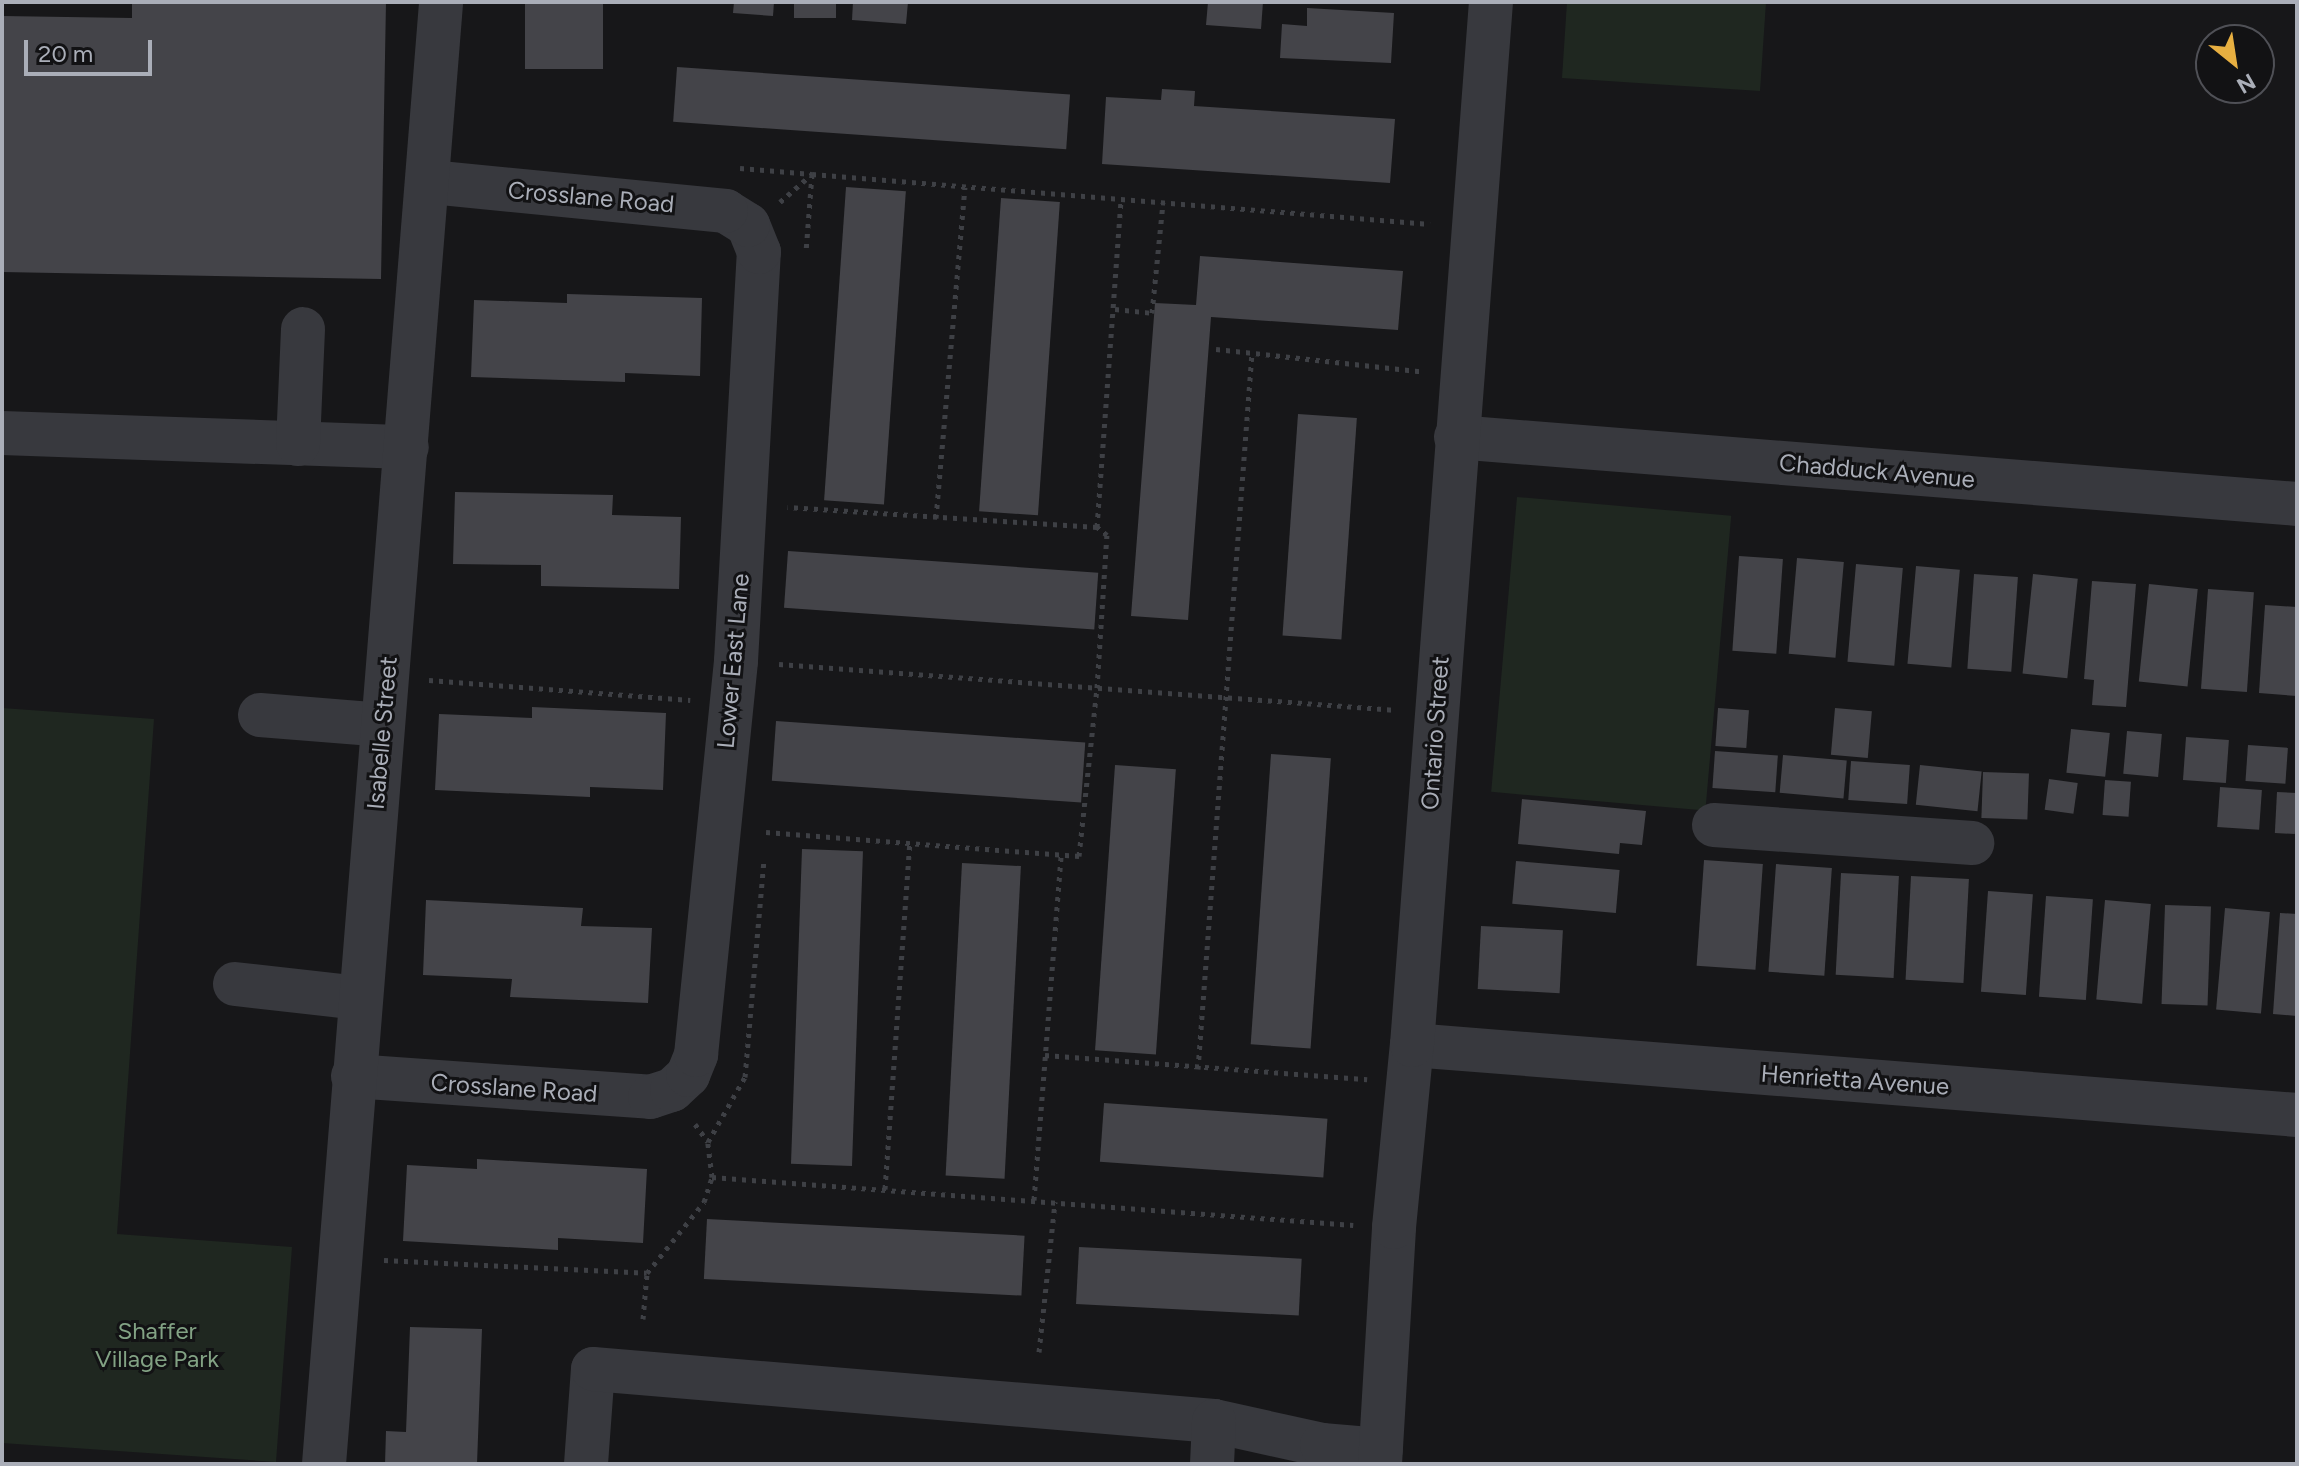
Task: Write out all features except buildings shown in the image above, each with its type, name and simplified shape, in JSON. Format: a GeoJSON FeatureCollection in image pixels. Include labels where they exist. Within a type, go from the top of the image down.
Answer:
{"type":"FeatureCollection","features":[{"type":"Feature","properties":{"kind":"street","name":"Isabelle Street"},"geometry":{"type":"LineString","coordinates":[[324,1464],[441,2]]}},
{"type":"Feature","properties":{"kind":"street","name":"Ontario Street"},"geometry":{"type":"LineString","coordinates":[[1380,1457],[1394,1227],[1412,1045],[1491,2]]}},
{"type":"Feature","properties":{"kind":"street","name":"Crosslane Road"},"geometry":{"type":"LineString","coordinates":[[429,182],[726,211],[748,225]]}},
{"type":"Feature","properties":{"kind":"street","name":"Lower East Lane"},"geometry":{"type":"LineString","coordinates":[[672,1090],[688,1075],[696,1055],[736,661],[759,252],[748,225]]}},
{"type":"Feature","properties":{"kind":"street"},"geometry":{"type":"LineString","coordinates":[[298,444],[303,329]]}},
{"type":"Feature","properties":{"kind":"street"},"geometry":{"type":"LineString","coordinates":[[2,433],[407,447]]}},
{"type":"Feature","properties":{"kind":"street","name":"Chadduck Avenue"},"geometry":{"type":"LineString","coordinates":[[1456,437],[2297,504]]}},
{"type":"Feature","properties":{"kind":"street"},"geometry":{"type":"LineString","coordinates":[[260,715],[383,725]]}},
{"type":"Feature","properties":{"kind":"street"},"geometry":{"type":"LineString","coordinates":[[1714,825],[1972,843]]}},
{"type":"Feature","properties":{"kind":"street"},"geometry":{"type":"LineString","coordinates":[[235,984],[360,998]]}},
{"type":"Feature","properties":{"kind":"street","name":"Henrietta Avenue"},"geometry":{"type":"LineString","coordinates":[[1412,1045],[2297,1115]]}},
{"type":"Feature","properties":{"kind":"street","name":"Crosslane Road"},"geometry":{"type":"LineString","coordinates":[[353,1076],[650,1097],[672,1090]]}},
{"type":"Feature","properties":{"kind":"street"},"geometry":{"type":"LineString","coordinates":[[586,1464],[593,1369],[1214,1421],[1380,1457]]}},
{"type":"Feature","properties":{"kind":"street"},"geometry":{"type":"LineString","coordinates":[[1212,1464],[1214,1421]]}},
{"type":"Feature","properties":{"kind":"path"},"geometry":{"type":"LineString","coordinates":[[786,198],[812,174],[1436,225]]}},
{"type":"Feature","properties":{"kind":"path"},"geometry":{"type":"LineString","coordinates":[[936,518],[965,187]]}},
{"type":"Feature","properties":{"kind":"path"},"geometry":{"type":"LineString","coordinates":[[1097,527],[1121,199]]}},
{"type":"Feature","properties":{"kind":"path"},"geometry":{"type":"LineString","coordinates":[[1115,309],[1152,313],[1163,203]]}},
{"type":"Feature","properties":{"kind":"path"},"geometry":{"type":"LineString","coordinates":[[1216,349],[1421,372]]}},
{"type":"Feature","properties":{"kind":"path"},"geometry":{"type":"LineString","coordinates":[[1198,1068],[1252,353]]}},
{"type":"Feature","properties":{"kind":"path"},"geometry":{"type":"LineString","coordinates":[[766,832],[1079,856],[1097,688],[1107,535],[1097,527],[787,507]]}},
{"type":"Feature","properties":{"kind":"path"},"geometry":{"type":"LineString","coordinates":[[764,664],[1399,711]]}},
{"type":"Feature","properties":{"kind":"path"},"geometry":{"type":"LineString","coordinates":[[415,680],[698,701]]}},
{"type":"Feature","properties":{"kind":"path"},"geometry":{"type":"LineString","coordinates":[[885,1189],[910,844]]}},
{"type":"Feature","properties":{"kind":"path"},"geometry":{"type":"LineString","coordinates":[[1034,1201],[1061,854]]}},
{"type":"Feature","properties":{"kind":"path"},"geometry":{"type":"LineString","coordinates":[[1045,1055],[1366,1079]]}},
{"type":"Feature","properties":{"kind":"path"},"geometry":{"type":"LineString","coordinates":[[643,1319],[647,1273],[704,1202],[712,1177],[1356,1225]]}},
{"type":"Feature","properties":{"kind":"path"},"geometry":{"type":"LineString","coordinates":[[1039,1352],[1055,1202]]}},
{"type":"Feature","properties":{"kind":"path"},"geometry":{"type":"LineString","coordinates":[[383,1260],[647,1273]]}},
{"type":"Feature","properties":{"kind":"green space"},"geometry":{"type":"Polygon","coordinates":[[[1567,2],[1766,2],[1760,91],[1562,78],[1567,2]]]}},
{"type":"Feature","properties":{"kind":"green space"},"geometry":{"type":"Polygon","coordinates":[[[1517,497],[1731,516],[1705,811],[1491,792],[1517,497]]]}},
{"type":"Feature","properties":{"kind":"green space","name":"Shaffer Village Park"},"geometry":{"type":"Polygon","coordinates":[[[2,708],[154,719],[117,1234],[292,1247],[276,1462],[2,1443],[2,708]]]}}]}
